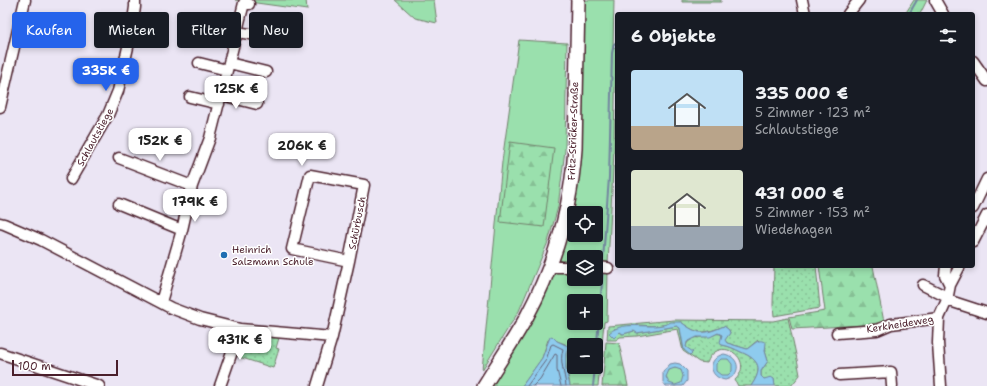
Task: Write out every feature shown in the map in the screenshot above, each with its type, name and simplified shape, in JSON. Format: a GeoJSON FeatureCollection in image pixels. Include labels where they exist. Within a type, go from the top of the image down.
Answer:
{"type":"FeatureCollection","features":[{"type":"Feature","properties":{"kind":"main road","name":"Fritz-Stricker-Straße"},"geometry":{"type":"LineString","coordinates":[[484,386],[527,316],[550,267],[568,208],[573,173],[578,0]]}},
{"type":"Feature","properties":{"kind":"street"},"geometry":{"type":"LineString","coordinates":[[0,107],[25,0]]}},
{"type":"Feature","properties":{"kind":"street","name":"Schlautstiege"},"geometry":{"type":"LineString","coordinates":[[71,179],[108,115],[118,91],[131,34],[135,0]]}},
{"type":"Feature","properties":{"kind":"street"},"geometry":{"type":"LineString","coordinates":[[802,0],[805,12]]}},
{"type":"Feature","properties":{"kind":"street"},"geometry":{"type":"LineString","coordinates":[[850,12],[859,0]]}},
{"type":"Feature","properties":{"kind":"street"},"geometry":{"type":"LineString","coordinates":[[935,0],[942,12]]}},
{"type":"Feature","properties":{"kind":"street"},"geometry":{"type":"LineString","coordinates":[[241,16],[244,3],[249,4]]}},
{"type":"Feature","properties":{"kind":"street"},"geometry":{"type":"LineString","coordinates":[[160,302],[182,230],[192,186],[210,138],[233,48]]}},
{"type":"Feature","properties":{"kind":"street"},"geometry":{"type":"LineString","coordinates":[[199,63],[266,72]]}},
{"type":"Feature","properties":{"kind":"street"},"geometry":{"type":"LineString","coordinates":[[975,64],[987,81]]}},
{"type":"Feature","properties":{"kind":"street"},"geometry":{"type":"LineString","coordinates":[[190,97],[257,104]]}},
{"type":"Feature","properties":{"kind":"street"},"geometry":{"type":"LineString","coordinates":[[119,158],[192,186]]}},
{"type":"Feature","properties":{"kind":"street","name":"Schürbusch"},"geometry":{"type":"LineString","coordinates":[[317,386],[332,337],[349,261],[364,185],[310,175],[292,249],[349,261]]}},
{"type":"Feature","properties":{"kind":"street"},"geometry":{"type":"LineString","coordinates":[[975,204],[987,180]]}},
{"type":"Feature","properties":{"kind":"street"},"geometry":{"type":"LineString","coordinates":[[119,204],[182,230]]}},
{"type":"Feature","properties":{"kind":"street"},"geometry":{"type":"LineString","coordinates":[[975,238],[987,215]]}},
{"type":"Feature","properties":{"kind":"street"},"geometry":{"type":"LineString","coordinates":[[0,223],[41,240],[160,302],[200,319],[240,329],[332,337]]}},
{"type":"Feature","properties":{"kind":"street"},"geometry":{"type":"LineString","coordinates":[[550,267],[567,267]]}},
{"type":"Feature","properties":{"kind":"street"},"geometry":{"type":"LineString","coordinates":[[603,268],[608,268]]}},
{"type":"Feature","properties":{"kind":"street","name":"Kerkheideweg"},"geometry":{"type":"LineString","coordinates":[[946,268],[946,276],[950,285]]}},
{"type":"Feature","properties":{"kind":"street","name":"Kerkheideweg"},"geometry":{"type":"LineString","coordinates":[[941,386],[938,343],[939,318],[947,299],[950,285],[959,268]]}},
{"type":"Feature","properties":{"kind":"street"},"geometry":{"type":"LineString","coordinates":[[922,285],[947,299],[987,313]]}},
{"type":"Feature","properties":{"kind":"street","name":"Kerkheideweg"},"geometry":{"type":"LineString","coordinates":[[837,333],[878,330],[891,324],[939,318]]}},
{"type":"Feature","properties":{"kind":"street"},"geometry":{"type":"LineString","coordinates":[[220,386],[240,329]]}},
{"type":"Feature","properties":{"kind":"street"},"geometry":{"type":"LineString","coordinates":[[0,353],[96,386]]}},
{"type":"Feature","properties":{"kind":"street"},"geometry":{"type":"LineString","coordinates":[[840,375],[891,372],[892,386]]}},
{"type":"Feature","properties":{"kind":"green space"},"geometry":{"type":"Polygon","coordinates":[[[235,0],[306,0],[307,10],[235,0]]]}},
{"type":"Feature","properties":{"kind":"green space"},"geometry":{"type":"Polygon","coordinates":[[[395,0],[434,0],[437,23],[415,18],[395,0]]]}},
{"type":"Feature","properties":{"kind":"green space"},"geometry":{"type":"Polygon","coordinates":[[[581,0],[614,0],[614,152],[608,264],[603,264],[603,250],[567,250],[567,263],[560,261],[558,253],[567,224],[567,242],[603,242],[603,206],[572,206],[581,0]]]}},
{"type":"Feature","properties":{"kind":"green space"},"geometry":{"type":"Polygon","coordinates":[[[682,0],[721,0],[721,2],[682,2],[682,0]]]}},
{"type":"Feature","properties":{"kind":"green space"},"geometry":{"type":"Polygon","coordinates":[[[914,0],[927,0],[921,12],[906,12],[914,0]]]}},
{"type":"Feature","properties":{"kind":"green space"},"geometry":{"type":"Polygon","coordinates":[[[519,40],[567,43],[565,150],[558,207],[548,242],[519,311],[482,370],[502,162],[519,40]]]}},
{"type":"Feature","properties":{"kind":"green space"},"geometry":{"type":"Polygon","coordinates":[[[510,142],[554,148],[544,227],[500,222],[510,142]]]}},
{"type":"Feature","properties":{"kind":"green space"},"geometry":{"type":"Polygon","coordinates":[[[774,268],[816,268],[820,308],[774,316],[774,268]]]}},
{"type":"Feature","properties":{"kind":"green space"},"geometry":{"type":"Polygon","coordinates":[[[819,268],[873,268],[884,322],[864,325],[792,329],[789,317],[825,311],[819,268]]]}},
{"type":"Feature","properties":{"kind":"green space"},"geometry":{"type":"Polygon","coordinates":[[[567,271],[567,286],[603,286],[603,271],[608,271],[607,321],[604,322],[602,338],[567,338],[567,348],[565,344],[554,338],[548,340],[542,358],[522,386],[487,386],[551,275],[557,272],[567,271]]]}},
{"type":"Feature","properties":{"kind":"green space"},"geometry":{"type":"Polygon","coordinates":[[[788,318],[800,375],[791,386],[775,386],[774,379],[764,379],[761,376],[761,371],[768,361],[765,351],[766,347],[758,340],[747,349],[727,343],[724,340],[730,333],[724,326],[706,332],[692,329],[681,322],[656,326],[637,325],[614,329],[623,334],[634,331],[638,333],[677,326],[680,328],[684,350],[687,343],[695,338],[711,336],[718,333],[722,335],[722,345],[747,355],[756,362],[758,366],[757,375],[751,386],[738,386],[735,380],[741,372],[741,364],[739,357],[733,352],[719,350],[712,354],[707,363],[699,362],[683,351],[678,329],[637,336],[620,337],[616,340],[607,340],[608,326],[674,320],[773,321],[788,318]]]}},
{"type":"Feature","properties":{"kind":"green space"},"geometry":{"type":"Polygon","coordinates":[[[244,334],[279,338],[276,348],[279,349],[273,368],[236,356],[244,334]]]}},
{"type":"Feature","properties":{"kind":"green space"},"geometry":{"type":"Polygon","coordinates":[[[606,342],[619,343],[628,386],[602,386],[606,342]]]}},
{"type":"Feature","properties":{"kind":"green space"},"geometry":{"type":"Polygon","coordinates":[[[567,352],[567,370],[566,364],[567,352]]]}},
{"type":"Feature","properties":{"kind":"green space"},"geometry":{"type":"Polygon","coordinates":[[[724,358],[730,361],[733,367],[730,373],[724,376],[718,373],[715,367],[718,361],[724,358]]]}},
{"type":"Feature","properties":{"kind":"green space"},"geometry":{"type":"Polygon","coordinates":[[[675,368],[681,371],[684,377],[681,383],[675,386],[669,383],[666,377],[669,371],[675,368]]]}},
{"type":"Feature","properties":{"kind":"green space"},"geometry":{"type":"Polygon","coordinates":[[[568,374],[599,374],[598,386],[570,386],[568,374]]]}},
{"type":"Feature","properties":{"kind":"water"},"geometry":{"type":"Polygon","coordinates":[[[671,322],[681,322],[692,329],[701,332],[711,331],[724,326],[730,333],[725,340],[727,343],[747,349],[758,341],[763,341],[766,343],[765,351],[768,361],[761,371],[761,376],[764,379],[771,377],[774,379],[775,386],[751,386],[757,375],[758,366],[756,362],[747,355],[722,345],[720,342],[722,335],[718,333],[710,337],[697,337],[687,342],[686,347],[693,352],[690,355],[684,350],[680,328],[677,326],[637,333],[634,331],[623,334],[620,332],[614,338],[609,333],[623,326],[656,326],[671,322]]]}},
{"type":"Feature","properties":{"kind":"water"},"geometry":{"type":"Polygon","coordinates":[[[552,336],[557,341],[567,346],[566,369],[570,386],[522,386],[542,358],[550,337],[552,336]]]}},
{"type":"Feature","properties":{"kind":"water"},"geometry":{"type":"Polygon","coordinates":[[[724,354],[730,356],[736,362],[737,371],[731,378],[725,380],[719,378],[713,372],[712,363],[718,356],[724,354]],[[721,359],[716,364],[716,371],[721,375],[728,375],[732,371],[732,364],[728,359],[721,359]]]}},
{"type":"Feature","properties":{"kind":"water"},"geometry":{"type":"Polygon","coordinates":[[[670,364],[680,364],[687,371],[687,381],[683,386],[666,386],[663,382],[663,372],[670,364]],[[675,368],[669,370],[666,377],[669,383],[675,385],[681,383],[683,376],[681,370],[675,368]]]}},
{"type":"Feature","properties":{"kind":"waterway"},"geometry":{"type":"LineString","coordinates":[[910,12],[917,0]]}},
{"type":"Feature","properties":{"kind":"waterway"},"geometry":{"type":"LineString","coordinates":[[603,260],[609,177],[612,53],[615,43]]}},
{"type":"Feature","properties":{"kind":"waterway"},"geometry":{"type":"LineString","coordinates":[[597,338],[602,286]]}},
{"type":"Feature","properties":{"kind":"waterway"},"geometry":{"type":"LineString","coordinates":[[593,386],[594,374]]}},
{"type":"Feature","properties":{"kind":"place","name":"Heinrich Salzmann Schule"},"geometry":{"type":"Point","coordinates":[224,255]}}]}
